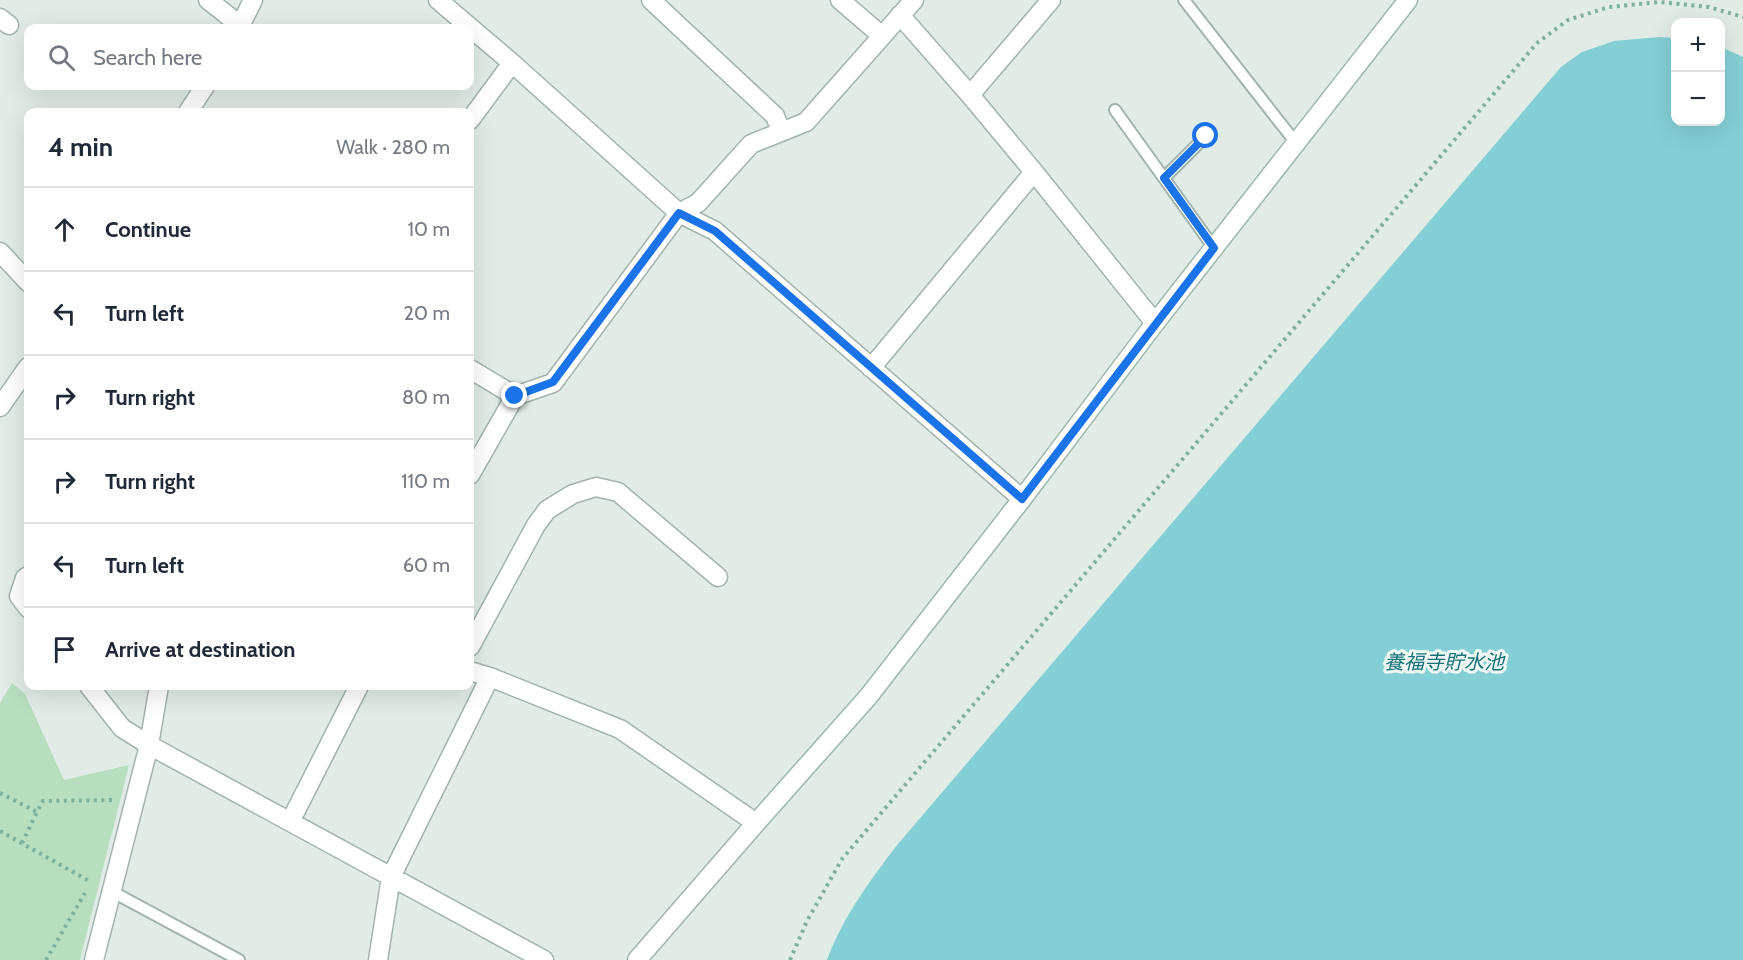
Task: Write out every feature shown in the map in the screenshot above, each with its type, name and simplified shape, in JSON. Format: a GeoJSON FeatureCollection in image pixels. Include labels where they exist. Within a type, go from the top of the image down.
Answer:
{"type":"FeatureCollection","features":[{"type":"Feature","properties":{"kind":"street"},"geometry":{"type":"LineString","coordinates":[[208,0],[236,24]]}},
{"type":"Feature","properties":{"kind":"street"},"geometry":{"type":"LineString","coordinates":[[241,24],[253,0]]}},
{"type":"Feature","properties":{"kind":"street"},"geometry":{"type":"LineString","coordinates":[[438,0],[466,24]]}},
{"type":"Feature","properties":{"kind":"street"},"geometry":{"type":"LineString","coordinates":[[651,0],[775,116],[781,131]]}},
{"type":"Feature","properties":{"kind":"street"},"geometry":{"type":"LineString","coordinates":[[840,0],[882,36]]}},
{"type":"Feature","properties":{"kind":"street"},"geometry":{"type":"LineString","coordinates":[[474,469],[515,396],[553,382],[679,213],[698,203],[751,144],[806,122],[914,0]]}},
{"type":"Feature","properties":{"kind":"street"},"geometry":{"type":"LineString","coordinates":[[970,95],[1051,0]]}},
{"type":"Feature","properties":{"kind":"street"},"geometry":{"type":"LineString","coordinates":[[637,960],[867,697],[1022,499],[1155,323],[1408,0]]}},
{"type":"Feature","properties":{"kind":"street"},"geometry":{"type":"LineString","coordinates":[[900,15],[1034,172],[1155,323]]}},
{"type":"Feature","properties":{"kind":"street"},"geometry":{"type":"LineString","coordinates":[[474,31],[679,213],[715,231],[1022,499]]}},
{"type":"Feature","properties":{"kind":"street"},"geometry":{"type":"LineString","coordinates":[[474,115],[512,63]]}},
{"type":"Feature","properties":{"kind":"street"},"geometry":{"type":"LineString","coordinates":[[191,108],[202,90]]}},
{"type":"Feature","properties":{"kind":"street"},"geometry":{"type":"LineString","coordinates":[[871,368],[1034,172]]}},
{"type":"Feature","properties":{"kind":"street"},"geometry":{"type":"LineString","coordinates":[[0,252],[24,278]]}},
{"type":"Feature","properties":{"kind":"street"},"geometry":{"type":"LineString","coordinates":[[474,371],[515,396]]}},
{"type":"Feature","properties":{"kind":"street"},"geometry":{"type":"LineString","coordinates":[[0,407],[24,373]]}},
{"type":"Feature","properties":{"kind":"street"},"geometry":{"type":"LineString","coordinates":[[474,640],[536,525],[547,510],[573,494],[596,487],[618,492],[718,577]]}},
{"type":"Feature","properties":{"kind":"street"},"geometry":{"type":"LineString","coordinates":[[24,581],[19,597],[24,603]]}},
{"type":"Feature","properties":{"kind":"street"},"geometry":{"type":"LineString","coordinates":[[474,672],[620,729],[756,824]]}},
{"type":"Feature","properties":{"kind":"street"},"geometry":{"type":"LineString","coordinates":[[378,960],[391,877],[490,677]]}},
{"type":"Feature","properties":{"kind":"street"},"geometry":{"type":"LineString","coordinates":[[92,690],[123,728],[149,745],[544,960]]}},
{"type":"Feature","properties":{"kind":"street"},"geometry":{"type":"LineString","coordinates":[[94,960],[149,745],[158,690]]}},
{"type":"Feature","properties":{"kind":"street"},"geometry":{"type":"LineString","coordinates":[[290,822],[357,690]]}},
{"type":"Feature","properties":{"kind":"lane"},"geometry":{"type":"LineString","coordinates":[[1184,0],[1296,143]]}},
{"type":"Feature","properties":{"kind":"lane"},"geometry":{"type":"LineString","coordinates":[[1116,110],[1214,248]]}},
{"type":"Feature","properties":{"kind":"lane"},"geometry":{"type":"LineString","coordinates":[[1164,178],[1206,136]]}},
{"type":"Feature","properties":{"kind":"lane"},"geometry":{"type":"LineString","coordinates":[[111,891],[239,960]]}},
{"type":"Feature","properties":{"kind":"path"},"geometry":{"type":"LineString","coordinates":[[790,960],[807,921],[842,858],[1537,43],[1568,20],[1609,6],[1659,2],[1709,7],[1743,17]]}},
{"type":"Feature","properties":{"kind":"path"},"geometry":{"type":"LineString","coordinates":[[0,793],[37,812]]}},
{"type":"Feature","properties":{"kind":"path"},"geometry":{"type":"LineString","coordinates":[[22,843],[43,801],[135,799]]}},
{"type":"Feature","properties":{"kind":"path"},"geometry":{"type":"LineString","coordinates":[[0,831],[92,882],[46,960]]}},
{"type":"Feature","properties":{"kind":"green space"},"geometry":{"type":"Polygon","coordinates":[[[12,683],[25,694],[64,780],[129,765],[80,960],[0,960],[0,703],[12,683]]]}},
{"type":"Feature","properties":{"kind":"water","name":"養福寺貯水池"},"geometry":{"type":"Polygon","coordinates":[[[1671,38],[1671,126],[1725,126],[1725,49],[1743,57],[1743,960],[827,960],[849,914],[867,885],[898,844],[1561,67],[1582,52],[1614,41],[1671,38]]]}},
{"type":"Feature","properties":{"kind":"route"},"geometry":{"type":"LineString","coordinates":[[515,396],[553,382],[679,213],[715,231],[1022,499],[1214,248],[1164,178],[1206,136]]}}]}
